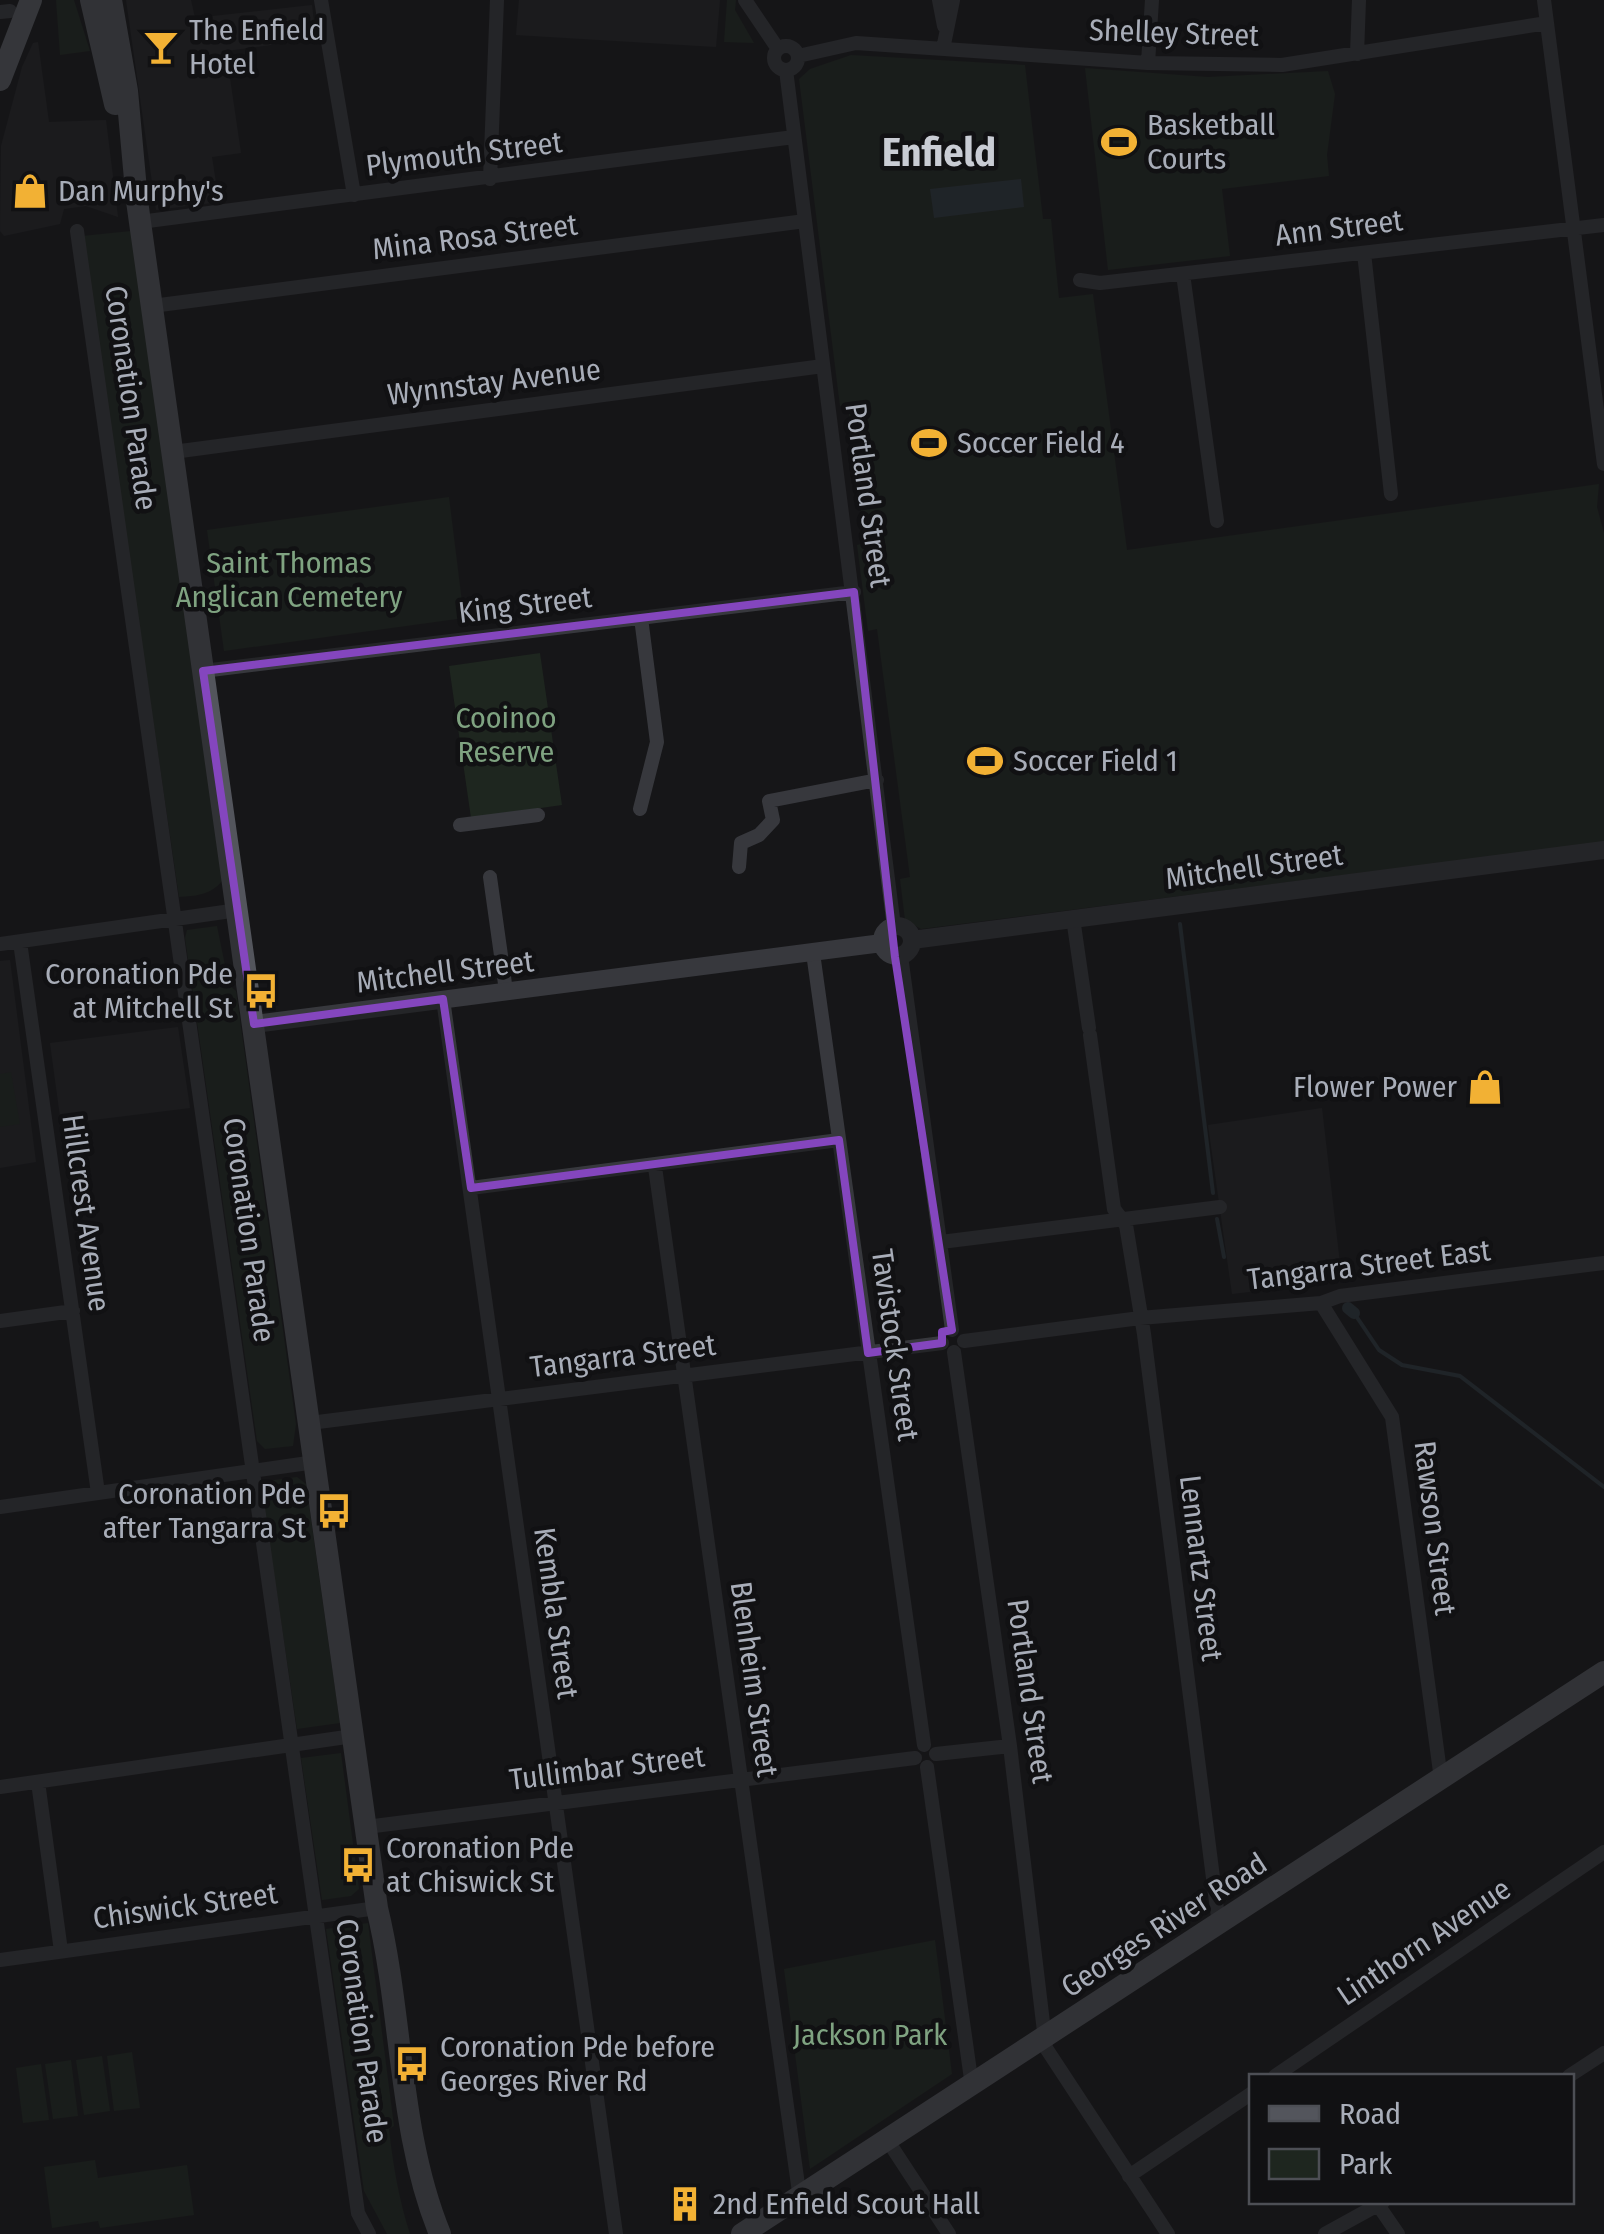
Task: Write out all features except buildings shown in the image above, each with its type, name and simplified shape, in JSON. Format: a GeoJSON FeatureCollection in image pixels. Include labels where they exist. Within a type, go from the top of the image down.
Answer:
{"type":"FeatureCollection","features":[{"type":"Feature","properties":{"kind":"highway"},"geometry":{"type":"LineString","coordinates":[[0,36],[14,6]]}},
{"type":"Feature","properties":{"kind":"highway"},"geometry":{"type":"LineString","coordinates":[[0,80],[14,6]]}},
{"type":"Feature","properties":{"kind":"main road","name":"Coronation Parade"},"geometry":{"type":"LineString","coordinates":[[84,0],[94,11],[137,198]]}},
{"type":"Feature","properties":{"kind":"main road","name":"Coronation Parade"},"geometry":{"type":"LineString","coordinates":[[110,0],[127,91],[140,222],[377,1908],[388,1955],[418,2162],[440,2234]]}},
{"type":"Feature","properties":{"kind":"main road","name":"Georges River Road"},"geometry":{"type":"LineString","coordinates":[[757,2231],[1604,1672]]}},
{"type":"Feature","properties":{"kind":"main road","name":"Coronation Parade"},"geometry":{"type":"LineString","coordinates":[[377,1908],[378,1960],[399,2118],[424,2234]]}},
{"type":"Feature","properties":{"kind":"street"},"geometry":{"type":"LineString","coordinates":[[321,0],[354,195]]}},
{"type":"Feature","properties":{"kind":"street"},"geometry":{"type":"LineString","coordinates":[[490,179],[497,0]]}},
{"type":"Feature","properties":{"kind":"street"},"geometry":{"type":"LineString","coordinates":[[745,0],[778,49],[774,63],[786,70],[795,66],[798,56],[788,46],[778,49]]}},
{"type":"Feature","properties":{"kind":"street"},"geometry":{"type":"LineString","coordinates":[[939,0],[945,32]]}},
{"type":"Feature","properties":{"kind":"street"},"geometry":{"type":"LineString","coordinates":[[943,49],[953,0]]}},
{"type":"Feature","properties":{"kind":"street"},"geometry":{"type":"LineString","coordinates":[[1148,63],[1152,0]]}},
{"type":"Feature","properties":{"kind":"street"},"geometry":{"type":"LineString","coordinates":[[1358,54],[1359,0]]}},
{"type":"Feature","properties":{"kind":"street"},"geometry":{"type":"LineString","coordinates":[[1544,0],[1573,229],[1599,389],[1604,464]]}},
{"type":"Feature","properties":{"kind":"street","name":"Shelley Street"},"geometry":{"type":"LineString","coordinates":[[798,56],[856,43],[1148,63],[1282,65],[1547,23]]}},
{"type":"Feature","properties":{"kind":"street","name":"Portland Street"},"geometry":{"type":"LineString","coordinates":[[786,70],[894,927]]}},
{"type":"Feature","properties":{"kind":"street","name":"Plymouth Street"},"geometry":{"type":"LineString","coordinates":[[140,222],[794,137]]}},
{"type":"Feature","properties":{"kind":"street","name":"Mina Rosa Street"},"geometry":{"type":"LineString","coordinates":[[152,306],[805,221]]}},
{"type":"Feature","properties":{"kind":"street","name":"Ann Street"},"geometry":{"type":"LineString","coordinates":[[1080,280],[1100,283],[1604,225]]}},
{"type":"Feature","properties":{"kind":"street","name":"Coronation Parade"},"geometry":{"type":"LineString","coordinates":[[77,231],[314,1916],[358,2212],[369,2234]]}},
{"type":"Feature","properties":{"kind":"street"},"geometry":{"type":"LineString","coordinates":[[1364,253],[1391,494]]}},
{"type":"Feature","properties":{"kind":"street"},"geometry":{"type":"LineString","coordinates":[[1183,274],[1217,521]]}},
{"type":"Feature","properties":{"kind":"street","name":"Wynnstay Avenue"},"geometry":{"type":"LineString","coordinates":[[173,452],[823,366]]}},
{"type":"Feature","properties":{"kind":"street","name":"King Street"},"geometry":{"type":"LineString","coordinates":[[203,671],[854,592]]}},
{"type":"Feature","properties":{"kind":"street"},"geometry":{"type":"LineString","coordinates":[[640,809],[657,742],[642,618]]}},
{"type":"Feature","properties":{"kind":"street"},"geometry":{"type":"LineString","coordinates":[[739,868],[741,843],[759,835],[773,820],[769,801],[877,780]]}},
{"type":"Feature","properties":{"kind":"street"},"geometry":{"type":"LineString","coordinates":[[460,825],[538,815]]}},
{"type":"Feature","properties":{"kind":"street","name":"Mitchell Street"},"geometry":{"type":"LineString","coordinates":[[912,940],[1604,850]]}},
{"type":"Feature","properties":{"kind":"street"},"geometry":{"type":"LineString","coordinates":[[490,877],[506,991]]}},
{"type":"Feature","properties":{"kind":"street"},"geometry":{"type":"LineString","coordinates":[[0,944],[238,910]]}},
{"type":"Feature","properties":{"kind":"street","name":"Lennartz Street"},"geometry":{"type":"LineString","coordinates":[[1073,918],[1114,1209],[1124,1218],[1140,1318],[1220,1925]]}},
{"type":"Feature","properties":{"kind":"street"},"geometry":{"type":"LineString","coordinates":[[894,927],[906,929],[912,940],[901,956],[890,954],[882,943],[883,935],[894,927]]}},
{"type":"Feature","properties":{"kind":"street","name":"Hillcrest Avenue"},"geometry":{"type":"LineString","coordinates":[[20,942],[98,1493]]}},
{"type":"Feature","properties":{"kind":"street","name":"Mitchell Street"},"geometry":{"type":"LineString","coordinates":[[254,1024],[882,943]]}},
{"type":"Feature","properties":{"kind":"street","name":"Tavistock Street"},"geometry":{"type":"LineString","coordinates":[[813,953],[972,2086]]}},
{"type":"Feature","properties":{"kind":"street","name":"Portland Street"},"geometry":{"type":"LineString","coordinates":[[901,956],[1049,2058],[1168,2234]]}},
{"type":"Feature","properties":{"kind":"street","name":"Kembla Street"},"geometry":{"type":"LineString","coordinates":[[442,999],[616,2234]]}},
{"type":"Feature","properties":{"kind":"street"},"geometry":{"type":"LineString","coordinates":[[471,1188],[839,1140]]}},
{"type":"Feature","properties":{"kind":"street","name":"Blenheim Street"},"geometry":{"type":"LineString","coordinates":[[655,1167],[800,2200]]}},
{"type":"Feature","properties":{"kind":"street"},"geometry":{"type":"LineString","coordinates":[[941,1242],[1220,1207]]}},
{"type":"Feature","properties":{"kind":"street","name":"Tangarra Street East"},"geometry":{"type":"LineString","coordinates":[[1140,1318],[1321,1303],[1340,1296],[1604,1263]]}},
{"type":"Feature","properties":{"kind":"street","name":"Rawson Street"},"geometry":{"type":"LineString","coordinates":[[1321,1303],[1392,1417],[1441,1779]]}},
{"type":"Feature","properties":{"kind":"street"},"geometry":{"type":"LineString","coordinates":[[0,1321],[73,1311]]}},
{"type":"Feature","properties":{"kind":"street","name":"Tangarra Street"},"geometry":{"type":"LineString","coordinates":[[310,1423],[1140,1318]]}},
{"type":"Feature","properties":{"kind":"street"},"geometry":{"type":"LineString","coordinates":[[0,1506],[315,1462]]}},
{"type":"Feature","properties":{"kind":"street"},"geometry":{"type":"LineString","coordinates":[[0,1786],[353,1736]]}},
{"type":"Feature","properties":{"kind":"street","name":"Tullimbar Street"},"geometry":{"type":"LineString","coordinates":[[366,1827],[1010,1746]]}},
{"type":"Feature","properties":{"kind":"street"},"geometry":{"type":"LineString","coordinates":[[38,1782],[61,1951]]}},
{"type":"Feature","properties":{"kind":"street","name":"Linthorn Avenue"},"geometry":{"type":"LineString","coordinates":[[1278,2074],[1604,1852]]}},
{"type":"Feature","properties":{"kind":"street","name":"Chiswick Street"},"geometry":{"type":"LineString","coordinates":[[0,1960],[377,1908]]}},
{"type":"Feature","properties":{"kind":"street"},"geometry":{"type":"LineString","coordinates":[[1571,2074],[1604,2053]]}},
{"type":"Feature","properties":{"kind":"street"},"geometry":{"type":"LineString","coordinates":[[1129,2176],[1249,2095]]}},
{"type":"Feature","properties":{"kind":"street"},"geometry":{"type":"LineString","coordinates":[[888,2142],[949,2234]]}},
{"type":"Feature","properties":{"kind":"street"},"geometry":{"type":"LineString","coordinates":[[1325,2234],[1379,2204]]}},
{"type":"Feature","properties":{"kind":"street"},"geometry":{"type":"LineString","coordinates":[[1382,2204],[1398,2234]]}},
{"type":"Feature","properties":{"kind":"highlighted area"},"geometry":{"type":"Polygon","coordinates":[[[854,592],[895,957],[952,1330],[942,1332],[942,1343],[868,1353],[839,1140],[471,1188],[443,999],[254,1024],[203,671],[854,592]]]}},
{"type":"Feature","properties":{"kind":"shaded area"},"geometry":{"type":"Polygon","coordinates":[[[126,0],[191,0],[195,18],[312,5],[316,39],[226,51],[241,153],[212,157],[219,202],[156,210],[126,0]]]}},
{"type":"Feature","properties":{"kind":"shaded area"},"geometry":{"type":"Polygon","coordinates":[[[519,0],[720,0],[716,47],[516,35],[519,0]]]}},
{"type":"Feature","properties":{"kind":"shaded area"},"geometry":{"type":"Polygon","coordinates":[[[38,42],[49,122],[106,120],[118,217],[86,206],[64,209],[60,224],[4,236],[0,231],[1,146],[22,67],[33,43],[38,42]]]}},
{"type":"Feature","properties":{"kind":"shaded area"},"geometry":{"type":"Polygon","coordinates":[[[1021,179],[1024,207],[934,218],[930,189],[1021,179]]]}},
{"type":"Feature","properties":{"kind":"shaded area"},"geometry":{"type":"Polygon","coordinates":[[[10,960],[36,1162],[0,1168],[0,961],[10,960]]]}},
{"type":"Feature","properties":{"kind":"shaded area"},"geometry":{"type":"Polygon","coordinates":[[[178,1027],[190,1108],[61,1124],[50,1043],[178,1027]]]}},
{"type":"Feature","properties":{"kind":"shaded area"},"geometry":{"type":"Polygon","coordinates":[[[1322,1108],[1342,1281],[1232,1294],[1208,1125],[1322,1108]]]}},
{"type":"Feature","properties":{"kind":"green space"},"geometry":{"type":"Polygon","coordinates":[[[56,0],[74,0],[90,51],[60,55],[56,0]]]}},
{"type":"Feature","properties":{"kind":"green space"},"geometry":{"type":"Polygon","coordinates":[[[727,0],[736,0],[735,10],[754,43],[724,42],[727,0]]]}},
{"type":"Feature","properties":{"kind":"green space"},"geometry":{"type":"Polygon","coordinates":[[[851,55],[1025,65],[1043,219],[1051,219],[1059,298],[1093,294],[1127,550],[1599,484],[1597,507],[1604,533],[1604,842],[921,929],[905,920],[900,879],[910,877],[877,629],[868,631],[857,545],[865,543],[848,406],[840,406],[799,79],[810,69],[851,55]]]}},
{"type":"Feature","properties":{"kind":"green space"},"geometry":{"type":"Polygon","coordinates":[[[1085,68],[1208,77],[1328,71],[1335,94],[1327,155],[1329,176],[1222,189],[1230,256],[1108,270],[1085,68]]]}},
{"type":"Feature","properties":{"kind":"green space"},"geometry":{"type":"Polygon","coordinates":[[[131,231],[222,881],[208,892],[185,897],[179,897],[82,236],[131,231]]]}},
{"type":"Feature","properties":{"kind":"green space","name":"Saint Thomas Anglican Cemetery"},"geometry":{"type":"Polygon","coordinates":[[[449,497],[464,618],[224,651],[207,530],[449,497]]]}},
{"type":"Feature","properties":{"kind":"green space","name":"Cooinoo Reserve"},"geometry":{"type":"Polygon","coordinates":[[[540,653],[562,805],[471,818],[449,666],[540,653]]]}},
{"type":"Feature","properties":{"kind":"green space"},"geometry":{"type":"Polygon","coordinates":[[[217,926],[229,985],[236,991],[296,1424],[293,1446],[265,1449],[257,1441],[185,938],[187,930],[217,926]]]}},
{"type":"Feature","properties":{"kind":"green space"},"geometry":{"type":"Polygon","coordinates":[[[11,1072],[20,1124],[0,1127],[0,1074],[11,1072]]]}},
{"type":"Feature","properties":{"kind":"green space"},"geometry":{"type":"Polygon","coordinates":[[[297,1477],[306,1484],[340,1723],[297,1729],[261,1487],[267,1481],[297,1477]]]}},
{"type":"Feature","properties":{"kind":"green space"},"geometry":{"type":"Polygon","coordinates":[[[341,1753],[359,1889],[351,1896],[322,1900],[301,1758],[341,1753]]]}},
{"type":"Feature","properties":{"kind":"green space"},"geometry":{"type":"Polygon","coordinates":[[[368,1923],[394,2126],[389,2129],[410,2234],[387,2234],[364,2191],[326,1929],[368,1923]]]}},
{"type":"Feature","properties":{"kind":"green space","name":"Jackson Park"},"geometry":{"type":"Polygon","coordinates":[[[935,1940],[952,2074],[810,2169],[784,1969],[935,1940]]]}},
{"type":"Feature","properties":{"kind":"green space"},"geometry":{"type":"Polygon","coordinates":[[[132,2052],[140,2108],[114,2111],[107,2056],[132,2052]]]}},
{"type":"Feature","properties":{"kind":"green space"},"geometry":{"type":"Polygon","coordinates":[[[102,2056],[110,2111],[84,2115],[76,2060],[102,2056]]]}},
{"type":"Feature","properties":{"kind":"green space"},"geometry":{"type":"Polygon","coordinates":[[[71,2060],[78,2116],[53,2119],[45,2064],[71,2060]]]}},
{"type":"Feature","properties":{"kind":"green space"},"geometry":{"type":"Polygon","coordinates":[[[41,2064],[49,2120],[23,2123],[16,2068],[41,2064]]]}},
{"type":"Feature","properties":{"kind":"green space"},"geometry":{"type":"Polygon","coordinates":[[[95,2160],[98,2178],[187,2165],[194,2215],[100,2228],[98,2221],[52,2228],[44,2167],[95,2160]]]}},
{"type":"Feature","properties":{"kind":"waterway"},"geometry":{"type":"LineString","coordinates":[[1180,924],[1213,1193]]}},
{"type":"Feature","properties":{"kind":"waterway"},"geometry":{"type":"LineString","coordinates":[[1217,1219],[1224,1257]]}},
{"type":"Feature","properties":{"kind":"waterway"},"geometry":{"type":"LineString","coordinates":[[1348,1308],[1354,1313]]}},
{"type":"Feature","properties":{"kind":"waterway"},"geometry":{"type":"LineString","coordinates":[[1354,1313],[1379,1350],[1402,1365],[1460,1376],[1604,1487]]}},
{"type":"Feature","properties":{"kind":"place","name":"The Enfield Hotel"},"geometry":{"type":"Point","coordinates":[161,47]}},
{"type":"Feature","properties":{"kind":"place","name":"Basketball Courts"},"geometry":{"type":"Point","coordinates":[1119,142]}},
{"type":"Feature","properties":{"kind":"place","name":"Dan Murphy's"},"geometry":{"type":"Point","coordinates":[30,191]}},
{"type":"Feature","properties":{"kind":"place","name":"Soccer Field 4"},"geometry":{"type":"Point","coordinates":[929,443]}},
{"type":"Feature","properties":{"kind":"place","name":"Soccer Field 1"},"geometry":{"type":"Point","coordinates":[985,761]}},
{"type":"Feature","properties":{"kind":"place","name":"Coronation Pde at Mitchell St"},"geometry":{"type":"Point","coordinates":[261,991]}},
{"type":"Feature","properties":{"kind":"place","name":"Flower Power"},"geometry":{"type":"Point","coordinates":[1485,1087]}},
{"type":"Feature","properties":{"kind":"place","name":"Coronation Pde after Tangarra St"},"geometry":{"type":"Point","coordinates":[334,1511]}},
{"type":"Feature","properties":{"kind":"place","name":"Coronation Pde at Chiswick St"},"geometry":{"type":"Point","coordinates":[358,1865]}},
{"type":"Feature","properties":{"kind":"place","name":"Coronation Pde before Georges River Rd"},"geometry":{"type":"Point","coordinates":[412,2064]}},
{"type":"Feature","properties":{"kind":"place","name":"2nd Enfield Scout Hall"},"geometry":{"type":"Point","coordinates":[685,2204]}},
{"type":"Feature","properties":{"kind":"district","name":"Enfield"},"geometry":{"type":"Point","coordinates":[939,153]}}]}
